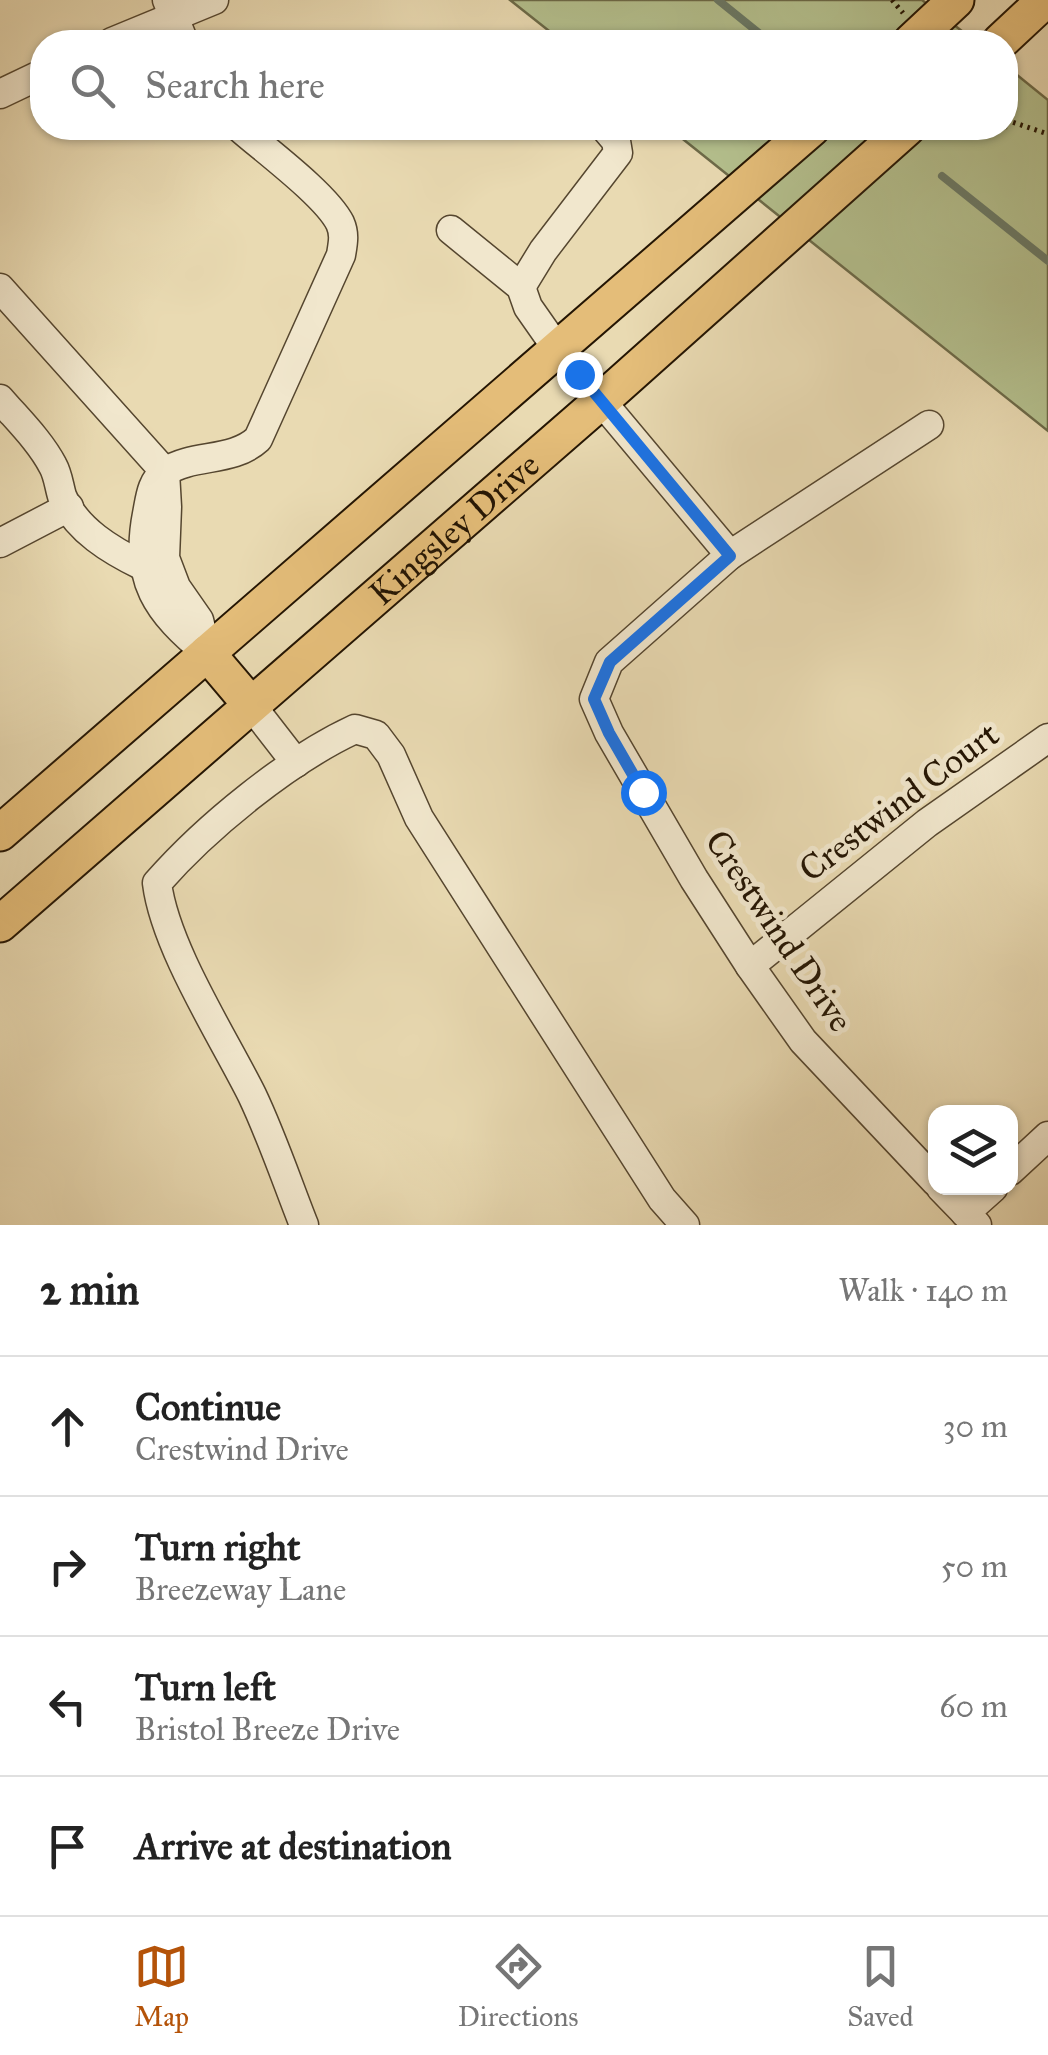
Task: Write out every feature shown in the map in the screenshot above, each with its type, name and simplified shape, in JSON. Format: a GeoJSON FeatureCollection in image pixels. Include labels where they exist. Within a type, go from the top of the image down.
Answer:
{"type":"FeatureCollection","features":[{"type":"Feature","properties":{"kind":"main road"},"geometry":{"type":"LineString","coordinates":[[923,30],[956,0]]}},
{"type":"Feature","properties":{"kind":"main road"},"geometry":{"type":"LineString","coordinates":[[1013,30],[1045,0]]}},
{"type":"Feature","properties":{"kind":"main road","name":"Kingsley Drive"},"geometry":{"type":"LineString","coordinates":[[0,832],[798,140]]}},
{"type":"Feature","properties":{"kind":"main road","name":"Kingsley Drive"},"geometry":{"type":"LineString","coordinates":[[0,924],[601,401],[894,140]]}},
{"type":"Feature","properties":{"kind":"main road"},"geometry":{"type":"LineString","coordinates":[[207,652],[251,705]]}},
{"type":"Feature","properties":{"kind":"street"},"geometry":{"type":"LineString","coordinates":[[146,30],[214,0]]}},
{"type":"Feature","properties":{"kind":"street"},"geometry":{"type":"LineString","coordinates":[[0,94],[30,80]]}},
{"type":"Feature","properties":{"kind":"street"},"geometry":{"type":"LineString","coordinates":[[207,652],[177,628],[154,598],[154,562],[144,531],[153,484],[165,472],[246,450],[258,438],[342,254],[344,237],[339,220],[326,204],[254,140]]}},
{"type":"Feature","properties":{"kind":"street"},"geometry":{"type":"LineString","coordinates":[[521,287],[543,250],[618,153],[614,140]]}},
{"type":"Feature","properties":{"kind":"street"},"geometry":{"type":"LineString","coordinates":[[451,230],[521,287],[528,308],[556,347],[730,556],[929,425]]}},
{"type":"Feature","properties":{"kind":"street"},"geometry":{"type":"LineString","coordinates":[[0,288],[165,472]]}},
{"type":"Feature","properties":{"kind":"street"},"geometry":{"type":"LineString","coordinates":[[0,399],[55,468],[68,507],[92,534],[114,552],[154,562]]}},
{"type":"Feature","properties":{"kind":"street"},"geometry":{"type":"LineString","coordinates":[[0,542],[68,507]]}},
{"type":"Feature","properties":{"kind":"street","name":"Crestwind Drive"},"geometry":{"type":"LineString","coordinates":[[730,556],[610,662],[594,699],[609,733],[694,880],[750,966],[803,1040],[928,1173]]}},
{"type":"Feature","properties":{"kind":"street"},"geometry":{"type":"LineString","coordinates":[[251,705],[296,763]]}},
{"type":"Feature","properties":{"kind":"street"},"geometry":{"type":"LineString","coordinates":[[304,1225],[254,1100],[173,939],[157,883],[187,849],[316,746],[355,728],[376,735],[391,754],[429,834],[662,1198],[685,1225]]}},
{"type":"Feature","properties":{"kind":"street","name":"Crestwind Court"},"geometry":{"type":"LineString","coordinates":[[750,966],[926,823],[1048,738]]}},
{"type":"Feature","properties":{"kind":"street"},"geometry":{"type":"LineString","coordinates":[[1018,1164],[1048,1136]]}},
{"type":"Feature","properties":{"kind":"street"},"geometry":{"type":"LineString","coordinates":[[948,1195],[971,1219],[988,1195]]}},
{"type":"Feature","properties":{"kind":"path"},"geometry":{"type":"LineString","coordinates":[[1018,124],[1048,134]]}},
{"type":"Feature","properties":{"kind":"green space"},"geometry":{"type":"Polygon","coordinates":[[[510,0],[922,0],[961,30],[548,30],[510,0]]]}},
{"type":"Feature","properties":{"kind":"green space"},"geometry":{"type":"Polygon","coordinates":[[[1018,76],[1048,100],[1048,431],[684,140],[1018,140],[1018,76]]]}},
{"type":"Feature","properties":{"kind":"waterway"},"geometry":{"type":"LineString","coordinates":[[718,0],[755,30]]}},
{"type":"Feature","properties":{"kind":"waterway"},"geometry":{"type":"LineString","coordinates":[[942,176],[1048,261]]}},
{"type":"Feature","properties":{"kind":"route"},"geometry":{"type":"LineString","coordinates":[[579,374],[730,556],[610,662],[594,699],[643,792]]}}]}
